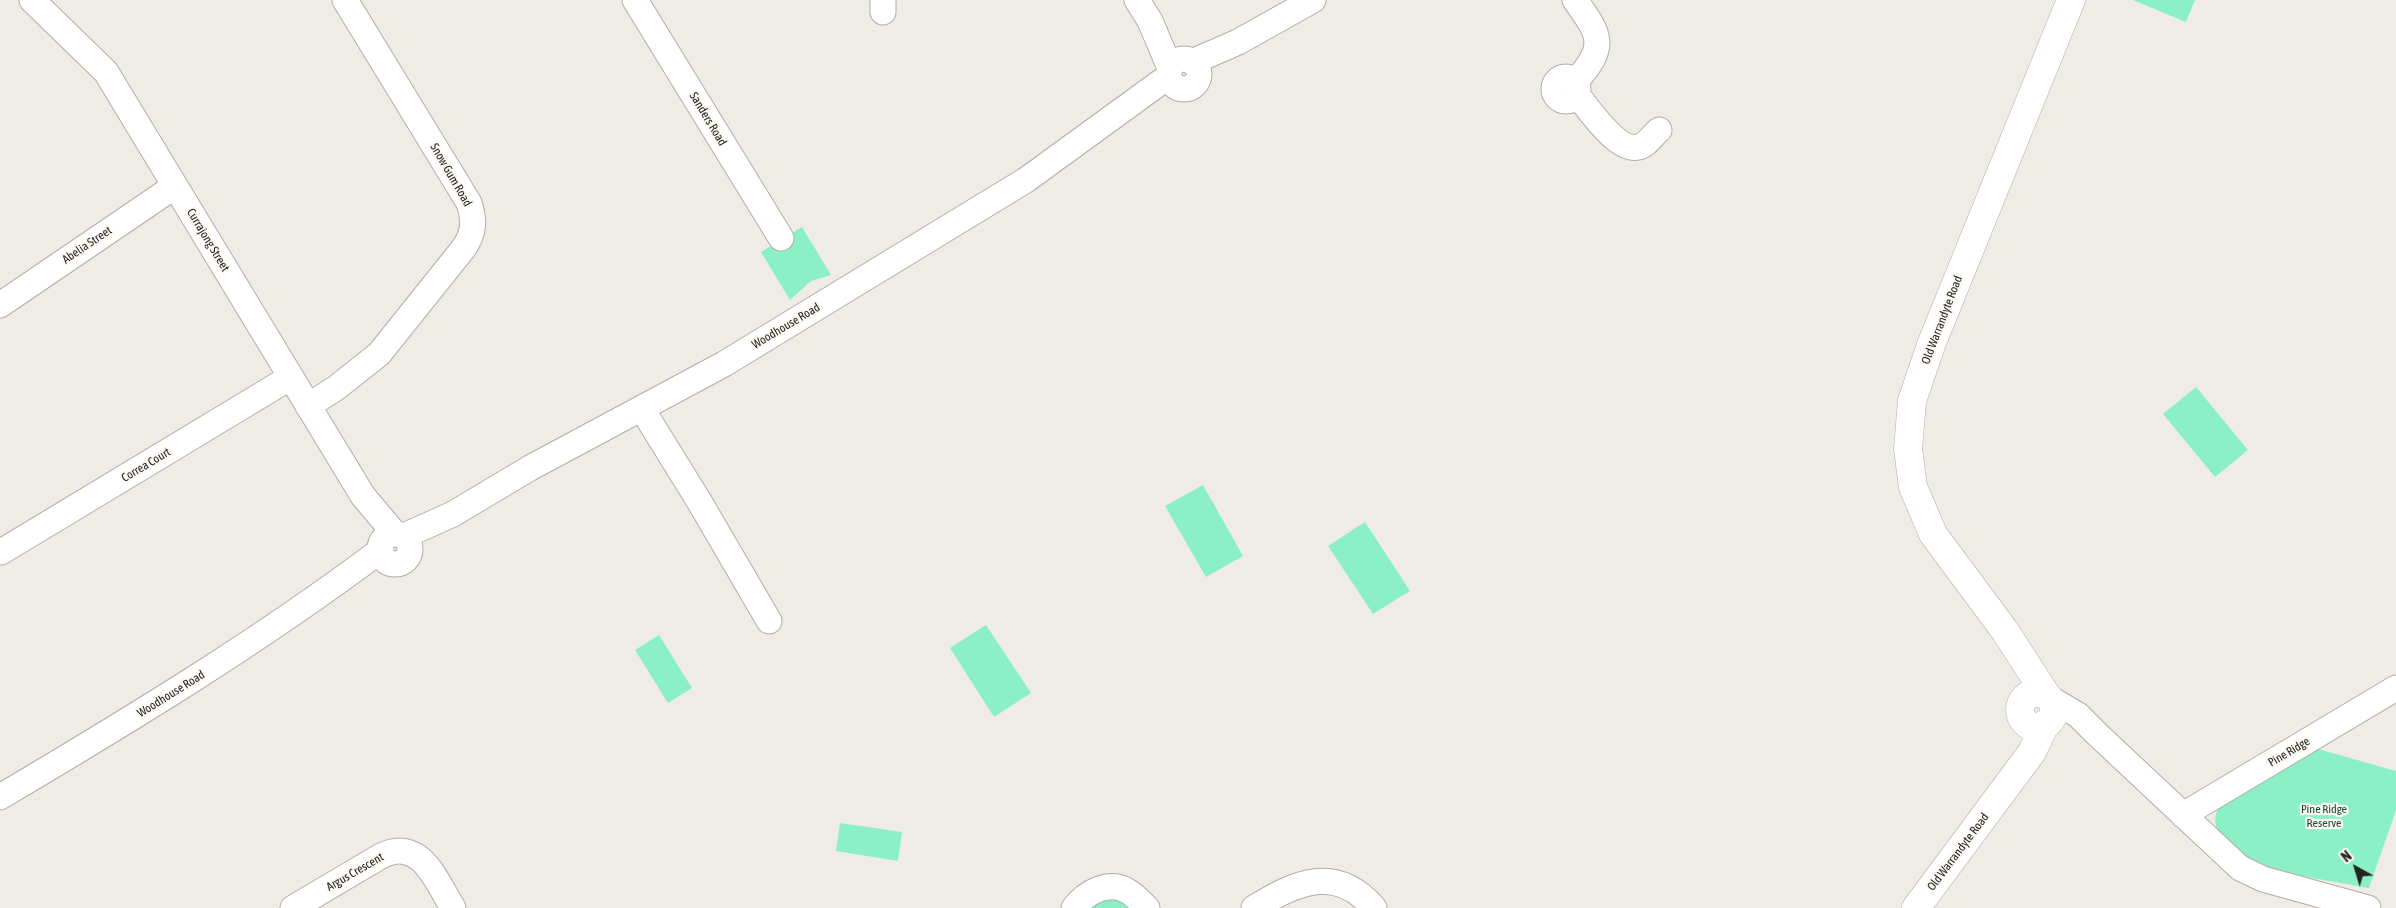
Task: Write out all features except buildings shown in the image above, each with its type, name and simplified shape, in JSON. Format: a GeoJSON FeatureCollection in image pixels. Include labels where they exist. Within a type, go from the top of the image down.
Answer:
{"type":"FeatureCollection","features":[{"type":"Feature","properties":{"kind":"main road","name":"Old Warrandyte Road"},"geometry":{"type":"LineString","coordinates":[[1916,908],[2035,748],[2038,710],[2005,631],[1933,534],[1912,487],[1908,450],[1912,401],[1931,345],[2071,0]]}},
{"type":"Feature","properties":{"kind":"street","name":"Currajong Street"},"geometry":{"type":"LineString","coordinates":[[32,0],[106,72],[393,546]]}},
{"type":"Feature","properties":{"kind":"street","name":"Snow Gum Road"},"geometry":{"type":"LineString","coordinates":[[301,393],[365,366],[384,349],[463,249],[469,240],[474,224],[469,203],[345,0]]}},
{"type":"Feature","properties":{"kind":"street","name":"Sanders Road"},"geometry":{"type":"LineString","coordinates":[[635,0],[781,238]]}},
{"type":"Feature","properties":{"kind":"street","name":"Woodhouse Road"},"geometry":{"type":"LineString","coordinates":[[0,797],[201,676],[393,546],[453,514],[530,468],[724,364],[1006,192],[1182,72],[1313,0]]}},
{"type":"Feature","properties":{"kind":"street"},"geometry":{"type":"LineString","coordinates":[[1575,0],[1594,28],[1598,46],[1592,63],[1576,88],[1601,124],[1625,146],[1639,147],[1659,130]]}},
{"type":"Feature","properties":{"kind":"street"},"geometry":{"type":"LineString","coordinates":[[1144,10],[1182,72]]}},
{"type":"Feature","properties":{"kind":"street","name":"Abelia Street"},"geometry":{"type":"LineString","coordinates":[[0,305],[175,186]]}},
{"type":"Feature","properties":{"kind":"street","name":"Correa Court"},"geometry":{"type":"LineString","coordinates":[[1,552],[301,393]]}},
{"type":"Feature","properties":{"kind":"street"},"geometry":{"type":"LineString","coordinates":[[642,409],[700,501],[769,622]]}},
{"type":"Feature","properties":{"kind":"street","name":"Pine Ridge"},"geometry":{"type":"LineString","coordinates":[[2183,815],[2396,688]]}},
{"type":"Feature","properties":{"kind":"street"},"geometry":{"type":"LineString","coordinates":[[2038,710],[2097,734],[2228,858],[2249,874],[2368,908]]}},
{"type":"Feature","properties":{"kind":"street","name":"Argus Crescent"},"geometry":{"type":"LineString","coordinates":[[293,908],[381,856],[402,851],[413,854],[424,862],[453,908]]}},
{"type":"Feature","properties":{"kind":"street"},"geometry":{"type":"LineString","coordinates":[[1254,908],[1291,887],[1321,880],[1335,882],[1358,892],[1374,908]]}},
{"type":"Feature","properties":{"kind":"street"},"geometry":{"type":"LineString","coordinates":[[1074,908],[1083,898],[1096,890],[1114,887],[1129,892],[1147,908]]}},
{"type":"Feature","properties":{"kind":"green space"},"geometry":{"type":"Polygon","coordinates":[[[2133,0],[2195,0],[2186,22],[2133,0]]]}},
{"type":"Feature","properties":{"kind":"green space"},"geometry":{"type":"Polygon","coordinates":[[[802,227],[831,275],[811,281],[790,300],[761,252],[802,227]]]}},
{"type":"Feature","properties":{"kind":"green space"},"geometry":{"type":"Polygon","coordinates":[[[2196,387],[2248,450],[2215,477],[2163,414],[2196,387]]]}},
{"type":"Feature","properties":{"kind":"green space"},"geometry":{"type":"Polygon","coordinates":[[[1203,485],[1243,556],[1206,577],[1165,506],[1203,485]]]}},
{"type":"Feature","properties":{"kind":"green space"},"geometry":{"type":"Polygon","coordinates":[[[1365,522],[1410,591],[1373,614],[1328,546],[1365,522]]]}},
{"type":"Feature","properties":{"kind":"green space"},"geometry":{"type":"Polygon","coordinates":[[[986,625],[1031,693],[994,717],[950,648],[986,625]]]}},
{"type":"Feature","properties":{"kind":"green space"},"geometry":{"type":"Polygon","coordinates":[[[659,635],[692,688],[668,703],[635,650],[659,635]]]}},
{"type":"Feature","properties":{"kind":"green space","name":"Pine Ridge Reserve"},"geometry":{"type":"Polygon","coordinates":[[[2311,747],[2396,771],[2396,810],[2369,888],[2267,870],[2233,847],[2218,831],[2215,819],[2218,808],[2311,747]]]}},
{"type":"Feature","properties":{"kind":"green space"},"geometry":{"type":"Polygon","coordinates":[[[840,823],[902,832],[898,861],[836,851],[840,823]]]}},
{"type":"Feature","properties":{"kind":"green space"},"geometry":{"type":"Polygon","coordinates":[[[1114,896],[1133,908],[1085,908],[1114,896]]]}}]}
